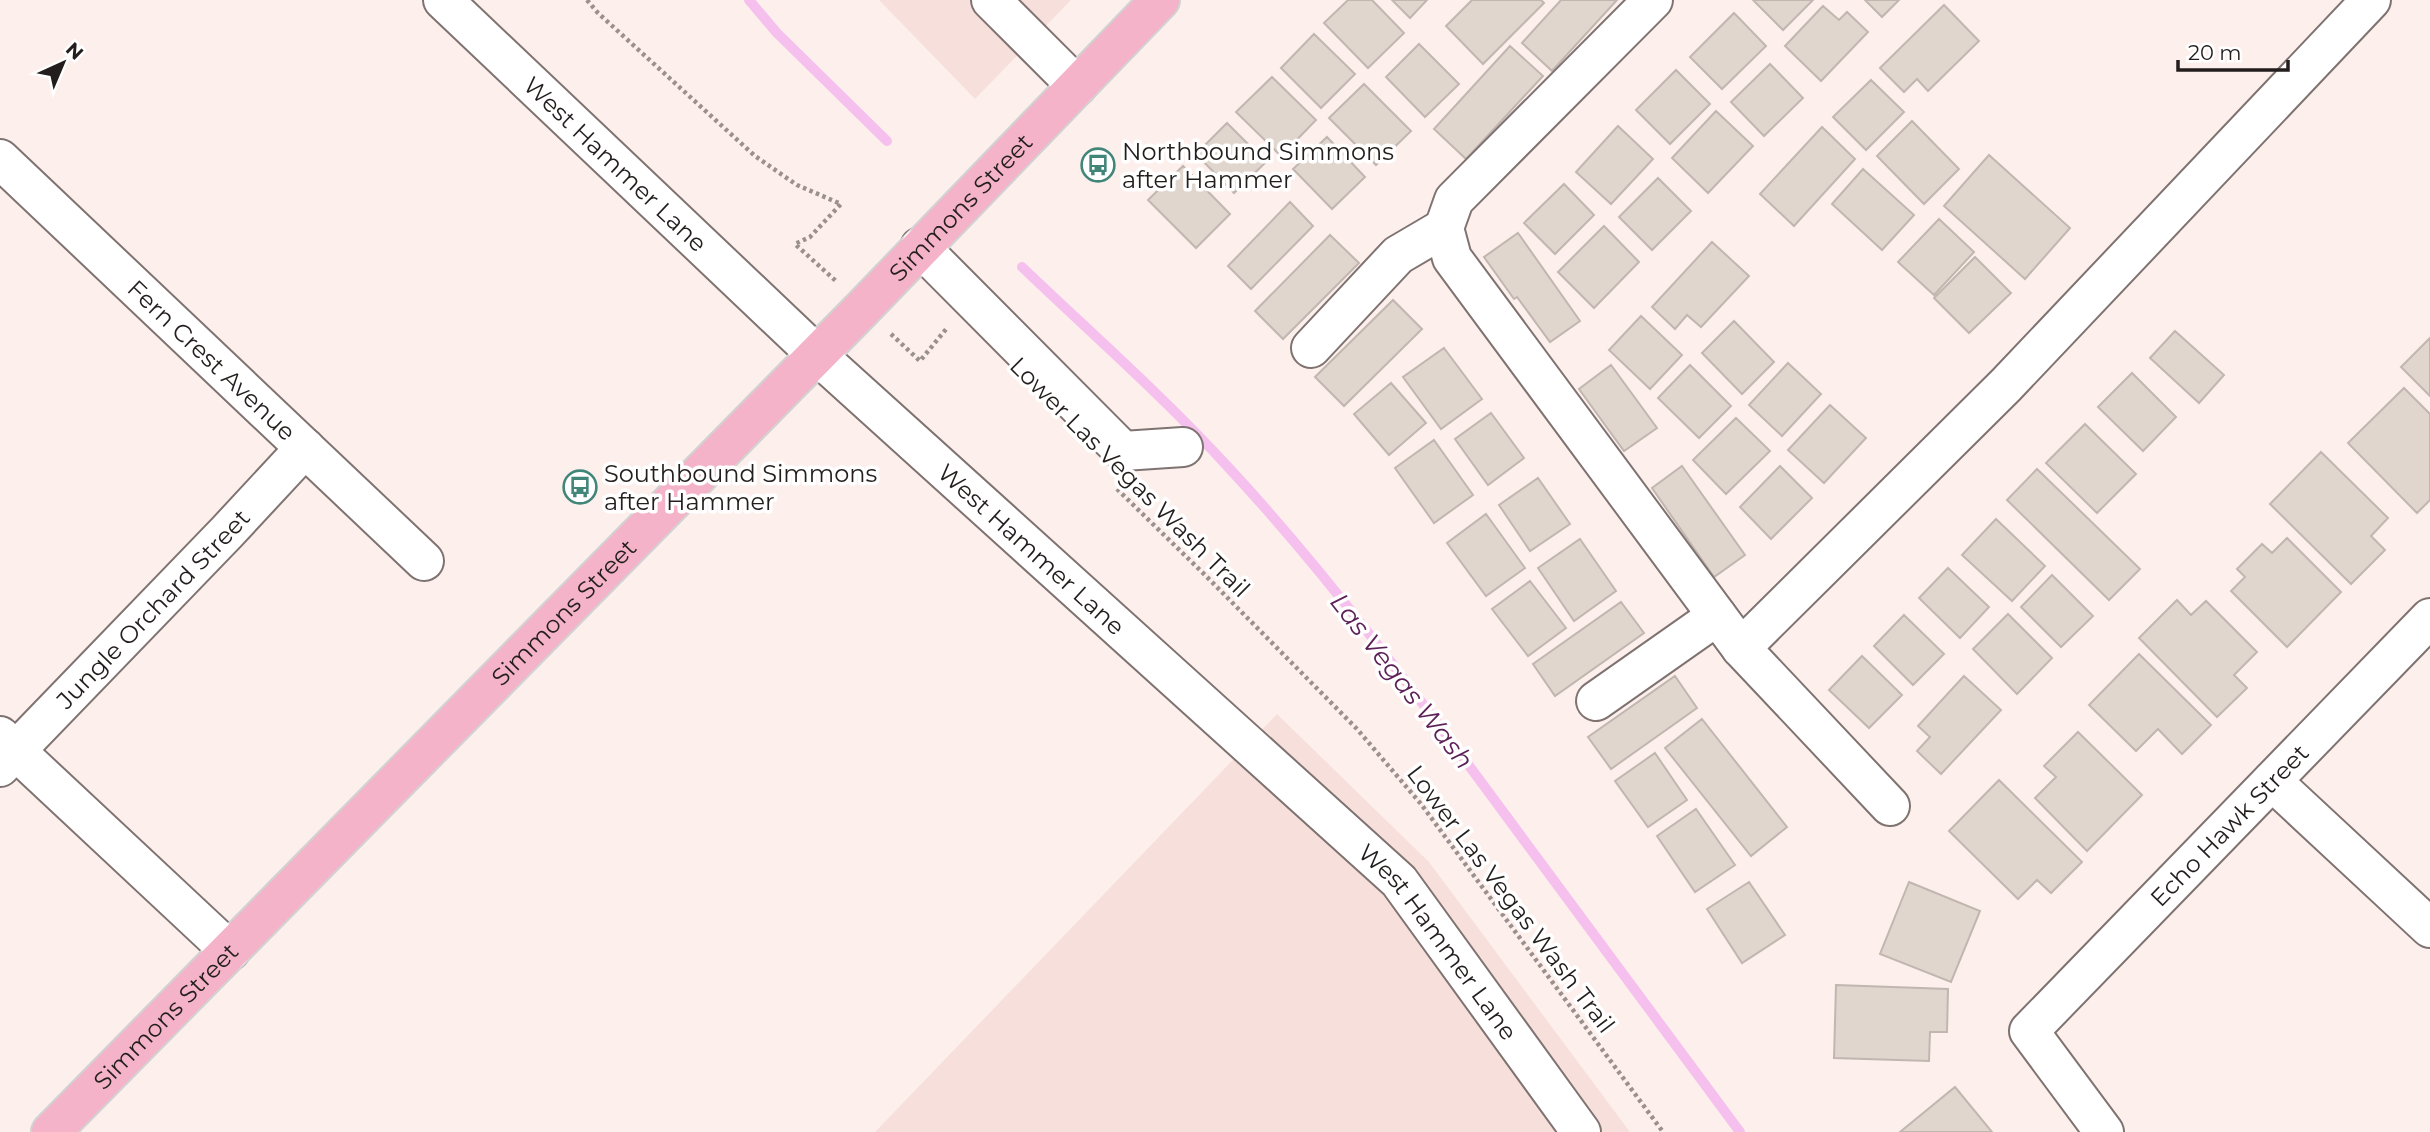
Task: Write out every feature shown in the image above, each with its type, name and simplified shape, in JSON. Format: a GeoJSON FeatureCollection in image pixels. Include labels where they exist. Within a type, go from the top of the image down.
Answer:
{"type":"FeatureCollection","features":[{"type":"Feature","properties":{"kind":"main road","name":"Simmons Street"},"geometry":{"type":"LineString","coordinates":[[51,1132],[817,355],[1160,0]]}},
{"type":"Feature","properties":{"kind":"street","name":"West Hammer Lane"},"geometry":{"type":"LineString","coordinates":[[443,0],[817,355],[1399,881],[1581,1132]]}},
{"type":"Feature","properties":{"kind":"street"},"geometry":{"type":"LineString","coordinates":[[990,0],[1077,86]]}},
{"type":"Feature","properties":{"kind":"street"},"geometry":{"type":"LineString","coordinates":[[1653,0],[1454,200],[1444,228],[1452,258],[1741,648],[1890,806]]}},
{"type":"Feature","properties":{"kind":"street"},"geometry":{"type":"LineString","coordinates":[[1741,648],[2006,385],[2371,0]]}},
{"type":"Feature","properties":{"kind":"street","name":"Fern Crest Avenue"},"geometry":{"type":"LineString","coordinates":[[0,159],[424,561]]}},
{"type":"Feature","properties":{"kind":"street"},"geometry":{"type":"LineString","coordinates":[[1311,348],[1398,255],[1444,228]]}},
{"type":"Feature","properties":{"kind":"street"},"geometry":{"type":"LineString","coordinates":[[920,247],[1124,451],[1183,447]]}},
{"type":"Feature","properties":{"kind":"street","name":"Jungle Orchard Street"},"geometry":{"type":"LineString","coordinates":[[5,752],[218,542],[305,448]]}},
{"type":"Feature","properties":{"kind":"street"},"geometry":{"type":"LineString","coordinates":[[1596,701],[1717,616]]}},
{"type":"Feature","properties":{"kind":"street","name":"Echo Hawk Street"},"geometry":{"type":"LineString","coordinates":[[2105,1132],[2029,1031],[2430,618]]}},
{"type":"Feature","properties":{"kind":"street"},"geometry":{"type":"LineString","coordinates":[[5,752],[230,951]]}},
{"type":"Feature","properties":{"kind":"street"},"geometry":{"type":"LineString","coordinates":[[2272,780],[2430,929]]}},
{"type":"Feature","properties":{"kind":"path"},"geometry":{"type":"LineString","coordinates":[[587,0],[755,156],[797,185],[841,204],[810,237],[795,244],[920,361],[950,324]]}},
{"type":"Feature","properties":{"kind":"path","name":"Lower Las Vegas Wash Trail"},"geometry":{"type":"LineString","coordinates":[[1115,488],[1357,729],[1397,776],[1429,815],[1663,1132]]}},
{"type":"Feature","properties":{"kind":"shaded area"},"geometry":{"type":"Polygon","coordinates":[[[879,0],[1071,0],[975,99],[879,0]]]}},
{"type":"Feature","properties":{"kind":"shaded area"},"geometry":{"type":"Polygon","coordinates":[[[1277,714],[1429,862],[1630,1132],[875,1132],[1277,714]]]}},
{"type":"Feature","properties":{"kind":"building"},"geometry":{"type":"Polygon","coordinates":[[[1348,0],[1372,0],[1404,33],[1368,68],[1324,23],[1348,0]]]}},
{"type":"Feature","properties":{"kind":"building"},"geometry":{"type":"Polygon","coordinates":[[[1392,0],[1427,0],[1410,18],[1392,0]]]}},
{"type":"Feature","properties":{"kind":"building"},"geometry":{"type":"Polygon","coordinates":[[[1472,0],[1541,0],[1544,3],[1483,64],[1446,26],[1472,0]]]}},
{"type":"Feature","properties":{"kind":"building"},"geometry":{"type":"Polygon","coordinates":[[[1561,0],[1617,0],[1552,71],[1522,43],[1561,0]]]}},
{"type":"Feature","properties":{"kind":"building"},"geometry":{"type":"Polygon","coordinates":[[[1753,0],[1813,0],[1783,30],[1753,0]]]}},
{"type":"Feature","properties":{"kind":"building"},"geometry":{"type":"Polygon","coordinates":[[[1865,0],[1899,0],[1882,17],[1865,0]]]}},
{"type":"Feature","properties":{"kind":"building"},"geometry":{"type":"Polygon","coordinates":[[[1944,5],[1979,41],[1928,91],[1917,79],[1904,92],[1880,68],[1944,5]]]}},
{"type":"Feature","properties":{"kind":"building"},"geometry":{"type":"Polygon","coordinates":[[[1823,6],[1839,20],[1847,12],[1868,32],[1821,81],[1785,46],[1823,6]]]}},
{"type":"Feature","properties":{"kind":"building"},"geometry":{"type":"Polygon","coordinates":[[[1734,13],[1766,46],[1722,89],[1690,57],[1734,13]]]}},
{"type":"Feature","properties":{"kind":"building"},"geometry":{"type":"Polygon","coordinates":[[[1314,34],[1355,74],[1321,108],[1281,68],[1314,34]]]}},
{"type":"Feature","properties":{"kind":"building"},"geometry":{"type":"Polygon","coordinates":[[[1419,44],[1459,84],[1425,117],[1386,77],[1419,44]]]}},
{"type":"Feature","properties":{"kind":"building"},"geometry":{"type":"Polygon","coordinates":[[[1510,46],[1543,76],[1466,159],[1434,129],[1510,46]]]}},
{"type":"Feature","properties":{"kind":"building"},"geometry":{"type":"Polygon","coordinates":[[[1770,64],[1803,98],[1764,136],[1731,102],[1770,64]]]}},
{"type":"Feature","properties":{"kind":"building"},"geometry":{"type":"Polygon","coordinates":[[[1676,70],[1710,104],[1670,144],[1636,110],[1676,70]]]}},
{"type":"Feature","properties":{"kind":"building"},"geometry":{"type":"Polygon","coordinates":[[[1272,77],[1316,120],[1281,156],[1236,112],[1272,77]]]}},
{"type":"Feature","properties":{"kind":"building"},"geometry":{"type":"Polygon","coordinates":[[[1871,80],[1904,112],[1866,150],[1833,117],[1871,80]]]}},
{"type":"Feature","properties":{"kind":"building"},"geometry":{"type":"Polygon","coordinates":[[[1364,84],[1411,131],[1376,165],[1329,118],[1364,84]]]}},
{"type":"Feature","properties":{"kind":"building"},"geometry":{"type":"Polygon","coordinates":[[[1716,111],[1753,146],[1708,193],[1672,158],[1716,111]]]}},
{"type":"Feature","properties":{"kind":"building"},"geometry":{"type":"Polygon","coordinates":[[[1912,121],[1959,169],[1924,204],[1877,156],[1912,121]]]}},
{"type":"Feature","properties":{"kind":"building"},"geometry":{"type":"Polygon","coordinates":[[[1227,123],[1266,162],[1234,193],[1196,154],[1227,123]]]}},
{"type":"Feature","properties":{"kind":"building"},"geometry":{"type":"Polygon","coordinates":[[[1618,126],[1653,159],[1611,204],[1576,172],[1618,126]]]}},
{"type":"Feature","properties":{"kind":"building"},"geometry":{"type":"Polygon","coordinates":[[[1822,127],[1855,159],[1794,226],[1760,194],[1822,127]]]}},
{"type":"Feature","properties":{"kind":"building"},"geometry":{"type":"Polygon","coordinates":[[[1327,137],[1365,177],[1332,209],[1293,169],[1327,137]]]}},
{"type":"Feature","properties":{"kind":"building"},"geometry":{"type":"Polygon","coordinates":[[[1989,155],[2070,228],[2025,279],[1944,206],[1989,155]]]}},
{"type":"Feature","properties":{"kind":"building"},"geometry":{"type":"Polygon","coordinates":[[[1183,166],[1230,214],[1196,248],[1148,200],[1183,166]]]}},
{"type":"Feature","properties":{"kind":"building"},"geometry":{"type":"Polygon","coordinates":[[[1863,169],[1914,215],[1882,250],[1832,204],[1863,169]]]}},
{"type":"Feature","properties":{"kind":"building"},"geometry":{"type":"Polygon","coordinates":[[[1658,178],[1691,211],[1652,250],[1619,217],[1658,178]]]}},
{"type":"Feature","properties":{"kind":"building"},"geometry":{"type":"Polygon","coordinates":[[[1564,184],[1594,215],[1555,254],[1524,223],[1564,184]]]}},
{"type":"Feature","properties":{"kind":"building"},"geometry":{"type":"Polygon","coordinates":[[[1290,202],[1313,226],[1251,289],[1228,266],[1290,202]]]}},
{"type":"Feature","properties":{"kind":"building"},"geometry":{"type":"Polygon","coordinates":[[[1939,219],[1974,252],[1934,295],[1898,262],[1939,219]]]}},
{"type":"Feature","properties":{"kind":"building"},"geometry":{"type":"Polygon","coordinates":[[[1604,226],[1639,262],[1594,308],[1558,272],[1604,226]]]}},
{"type":"Feature","properties":{"kind":"building"},"geometry":{"type":"Polygon","coordinates":[[[1518,233],[1580,321],[1550,342],[1484,257],[1518,233]]]}},
{"type":"Feature","properties":{"kind":"building"},"geometry":{"type":"Polygon","coordinates":[[[1330,235],[1359,263],[1283,339],[1255,311],[1330,235]]]}},
{"type":"Feature","properties":{"kind":"building"},"geometry":{"type":"Polygon","coordinates":[[[1712,242],[1749,276],[1701,327],[1687,315],[1675,329],[1652,307],[1712,242]]]}},
{"type":"Feature","properties":{"kind":"building"},"geometry":{"type":"Polygon","coordinates":[[[1975,257],[2011,293],[1969,333],[1934,298],[1975,257]]]}},
{"type":"Feature","properties":{"kind":"building"},"geometry":{"type":"Polygon","coordinates":[[[1393,300],[1422,329],[1344,406],[1315,377],[1393,300]]]}},
{"type":"Feature","properties":{"kind":"building"},"geometry":{"type":"Polygon","coordinates":[[[1641,316],[1682,355],[1650,389],[1609,350],[1641,316]]]}},
{"type":"Feature","properties":{"kind":"building"},"geometry":{"type":"Polygon","coordinates":[[[1734,321],[1774,362],[1742,394],[1702,353],[1734,321]]]}},
{"type":"Feature","properties":{"kind":"building"},"geometry":{"type":"Polygon","coordinates":[[[2175,331],[2224,375],[2199,403],[2150,358],[2175,331]]]}},
{"type":"Feature","properties":{"kind":"building"},"geometry":{"type":"Polygon","coordinates":[[[2430,338],[2430,396],[2401,367],[2430,338]]]}},
{"type":"Feature","properties":{"kind":"building"},"geometry":{"type":"Polygon","coordinates":[[[1444,348],[1482,399],[1441,429],[1403,377],[1444,348]]]}},
{"type":"Feature","properties":{"kind":"building"},"geometry":{"type":"Polygon","coordinates":[[[1788,363],[1821,394],[1782,436],[1749,405],[1788,363]]]}},
{"type":"Feature","properties":{"kind":"building"},"geometry":{"type":"Polygon","coordinates":[[[1611,365],[1657,428],[1624,451],[1579,389],[1611,365]]]}},
{"type":"Feature","properties":{"kind":"building"},"geometry":{"type":"Polygon","coordinates":[[[1690,365],[1731,406],[1699,438],[1658,398],[1690,365]]]}},
{"type":"Feature","properties":{"kind":"building"},"geometry":{"type":"Polygon","coordinates":[[[2132,373],[2176,417],[2143,451],[2098,407],[2132,373]]]}},
{"type":"Feature","properties":{"kind":"building"},"geometry":{"type":"Polygon","coordinates":[[[1391,383],[1426,423],[1389,455],[1354,414],[1391,383]]]}},
{"type":"Feature","properties":{"kind":"building"},"geometry":{"type":"Polygon","coordinates":[[[2404,388],[2430,414],[2430,500],[2417,513],[2348,443],[2404,388]]]}},
{"type":"Feature","properties":{"kind":"building"},"geometry":{"type":"Polygon","coordinates":[[[1830,405],[1866,438],[1824,483],[1788,450],[1830,405]]]}},
{"type":"Feature","properties":{"kind":"building"},"geometry":{"type":"Polygon","coordinates":[[[1491,413],[1524,458],[1488,485],[1455,439],[1491,413]]]}},
{"type":"Feature","properties":{"kind":"building"},"geometry":{"type":"Polygon","coordinates":[[[1736,418],[1770,451],[1726,494],[1693,460],[1736,418]]]}},
{"type":"Feature","properties":{"kind":"building"},"geometry":{"type":"Polygon","coordinates":[[[2085,424],[2136,474],[2097,513],[2046,463],[2085,424]]]}},
{"type":"Feature","properties":{"kind":"building"},"geometry":{"type":"Polygon","coordinates":[[[1434,440],[1473,495],[1434,523],[1395,468],[1434,440]]]}},
{"type":"Feature","properties":{"kind":"building"},"geometry":{"type":"Polygon","coordinates":[[[2321,452],[2388,518],[2371,536],[2385,550],[2351,584],[2270,504],[2321,452]]]}},
{"type":"Feature","properties":{"kind":"building"},"geometry":{"type":"Polygon","coordinates":[[[1682,466],[1745,555],[1714,577],[1652,488],[1682,466]]]}},
{"type":"Feature","properties":{"kind":"building"},"geometry":{"type":"Polygon","coordinates":[[[1780,466],[1812,498],[1771,539],[1740,507],[1780,466]]]}},
{"type":"Feature","properties":{"kind":"building"},"geometry":{"type":"Polygon","coordinates":[[[2037,469],[2140,569],[2109,600],[2007,500],[2037,469]]]}},
{"type":"Feature","properties":{"kind":"building"},"geometry":{"type":"Polygon","coordinates":[[[1538,478],[1570,524],[1530,551],[1499,505],[1538,478]]]}},
{"type":"Feature","properties":{"kind":"building"},"geometry":{"type":"Polygon","coordinates":[[[1486,514],[1525,568],[1486,596],[1447,543],[1486,514]]]}},
{"type":"Feature","properties":{"kind":"building"},"geometry":{"type":"Polygon","coordinates":[[[1996,519],[2045,566],[2012,601],[1962,555],[1996,519]]]}},
{"type":"Feature","properties":{"kind":"building"},"geometry":{"type":"Polygon","coordinates":[[[2287,538],[2341,592],[2287,647],[2231,591],[2245,577],[2237,569],[2262,544],[2272,553],[2287,538]]]}},
{"type":"Feature","properties":{"kind":"building"},"geometry":{"type":"Polygon","coordinates":[[[1580,539],[1616,591],[1574,621],[1538,568],[1580,539]]]}},
{"type":"Feature","properties":{"kind":"building"},"geometry":{"type":"Polygon","coordinates":[[[1948,568],[1989,607],[1960,638],[1919,598],[1948,568]]]}},
{"type":"Feature","properties":{"kind":"building"},"geometry":{"type":"Polygon","coordinates":[[[2052,575],[2093,616],[2061,647],[2021,607],[2052,575]]]}},
{"type":"Feature","properties":{"kind":"building"},"geometry":{"type":"Polygon","coordinates":[[[1530,581],[1566,628],[1528,656],[1492,609],[1530,581]]]}},
{"type":"Feature","properties":{"kind":"building"},"geometry":{"type":"Polygon","coordinates":[[[2177,600],[2191,615],[2206,601],[2257,652],[2234,675],[2247,688],[2217,717],[2139,638],[2177,600]]]}},
{"type":"Feature","properties":{"kind":"building"},"geometry":{"type":"Polygon","coordinates":[[[1621,602],[1644,633],[1555,696],[1533,664],[1621,602]]]}},
{"type":"Feature","properties":{"kind":"building"},"geometry":{"type":"Polygon","coordinates":[[[2008,614],[2052,658],[2017,694],[1973,649],[2008,614]]]}},
{"type":"Feature","properties":{"kind":"building"},"geometry":{"type":"Polygon","coordinates":[[[1904,615],[1944,654],[1913,685],[1874,646],[1904,615]]]}},
{"type":"Feature","properties":{"kind":"building"},"geometry":{"type":"Polygon","coordinates":[[[2139,654],[2211,725],[2182,754],[2158,729],[2136,751],[2089,705],[2139,654]]]}},
{"type":"Feature","properties":{"kind":"building"},"geometry":{"type":"Polygon","coordinates":[[[1862,656],[1902,695],[1869,728],[1829,690],[1862,656]]]}},
{"type":"Feature","properties":{"kind":"building"},"geometry":{"type":"Polygon","coordinates":[[[1675,676],[1697,708],[1611,769],[1588,737],[1675,676]]]}},
{"type":"Feature","properties":{"kind":"building"},"geometry":{"type":"Polygon","coordinates":[[[1964,676],[2001,710],[1941,774],[1917,751],[1930,737],[1918,726],[1964,676]]]}},
{"type":"Feature","properties":{"kind":"building"},"geometry":{"type":"Polygon","coordinates":[[[1702,719],[1787,827],[1751,856],[1665,748],[1702,719]]]}},
{"type":"Feature","properties":{"kind":"building"},"geometry":{"type":"Polygon","coordinates":[[[2078,732],[2142,795],[2087,851],[2035,798],[2056,777],[2044,766],[2078,732]]]}},
{"type":"Feature","properties":{"kind":"building"},"geometry":{"type":"Polygon","coordinates":[[[1655,753],[1687,800],[1648,827],[1615,781],[1655,753]]]}},
{"type":"Feature","properties":{"kind":"building"},"geometry":{"type":"Polygon","coordinates":[[[1999,780],[2082,862],[2051,893],[2037,880],[2018,899],[1949,831],[1999,780]]]}},
{"type":"Feature","properties":{"kind":"building"},"geometry":{"type":"Polygon","coordinates":[[[1696,809],[1735,865],[1695,892],[1657,836],[1696,809]]]}},
{"type":"Feature","properties":{"kind":"building"},"geometry":{"type":"Polygon","coordinates":[[[1749,882],[1785,935],[1742,963],[1707,909],[1749,882]]]}},
{"type":"Feature","properties":{"kind":"building"},"geometry":{"type":"Polygon","coordinates":[[[1909,882],[1980,911],[1951,982],[1880,954],[1909,882]]]}},
{"type":"Feature","properties":{"kind":"building"},"geometry":{"type":"Polygon","coordinates":[[[1836,985],[1948,989],[1947,1032],[1930,1032],[1929,1061],[1834,1058],[1836,985]]]}},
{"type":"Feature","properties":{"kind":"building"},"geometry":{"type":"Polygon","coordinates":[[[1955,1087],[1992,1132],[1900,1132],[1955,1087]]]}},
{"type":"Feature","properties":{"kind":"waterway","name":"Las Vegas Wash"},"geometry":{"type":"LineString","coordinates":[[749,0],[777,33],[887,141]]}},
{"type":"Feature","properties":{"kind":"waterway","name":"Las Vegas Wash"},"geometry":{"type":"LineString","coordinates":[[1022,267],[1179,416],[1302,551],[1438,724],[1740,1132]]}},
{"type":"Feature","properties":{"kind":"place","name":"Northbound Simmons after Hammer"},"geometry":{"type":"Point","coordinates":[1098,165]}},
{"type":"Feature","properties":{"kind":"place","name":"Southbound Simmons after Hammer"},"geometry":{"type":"Point","coordinates":[580,487]}}]}
